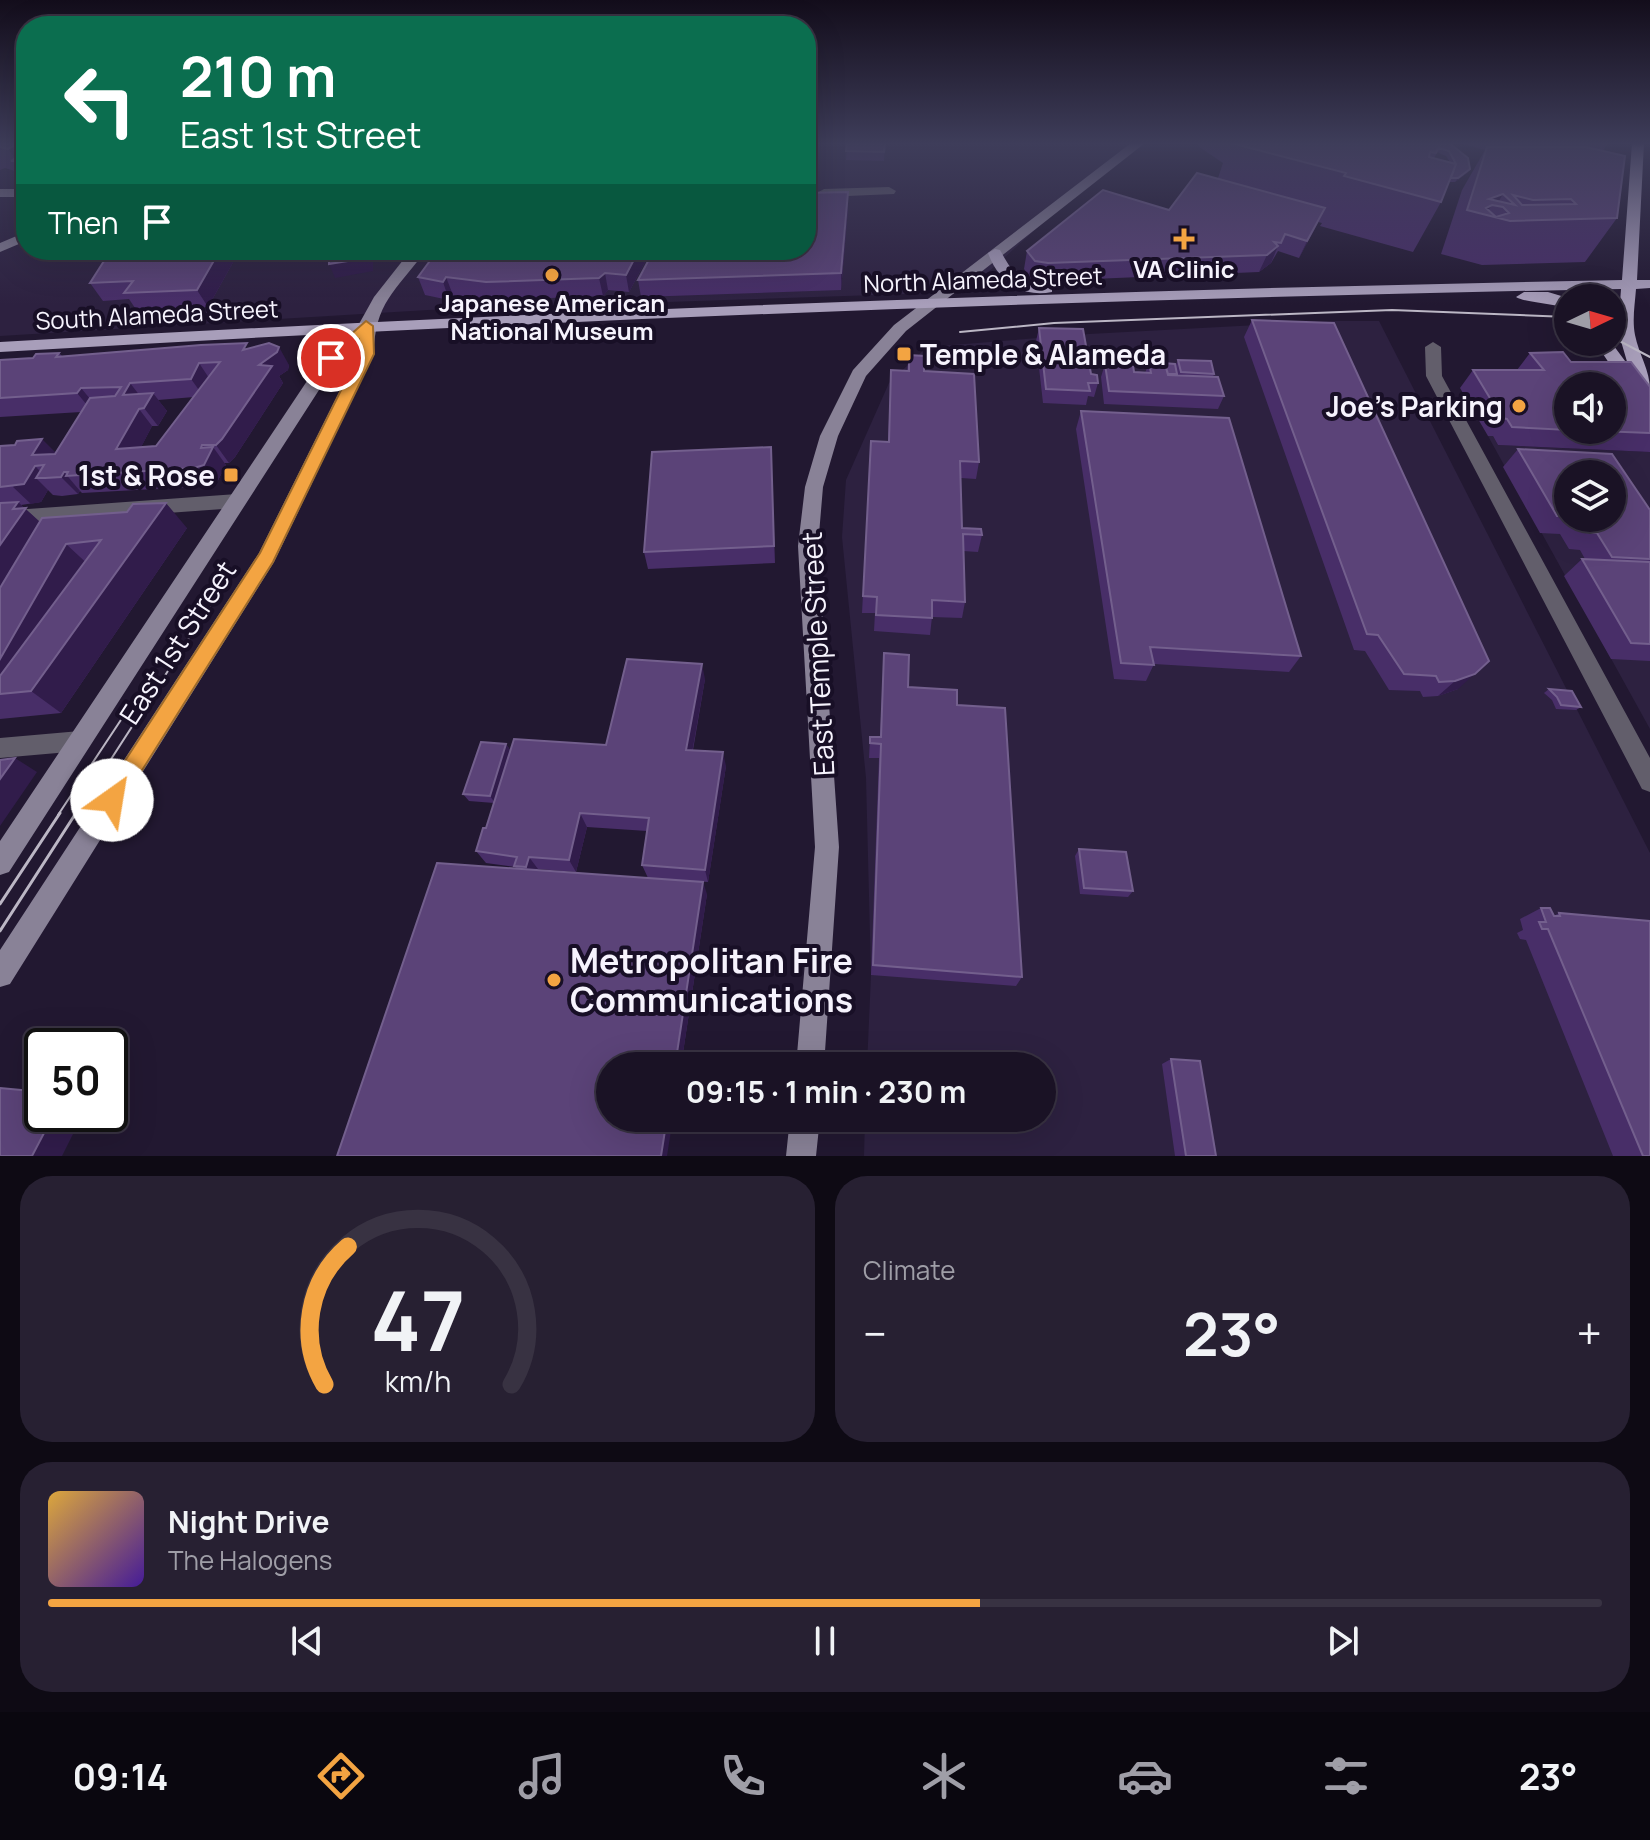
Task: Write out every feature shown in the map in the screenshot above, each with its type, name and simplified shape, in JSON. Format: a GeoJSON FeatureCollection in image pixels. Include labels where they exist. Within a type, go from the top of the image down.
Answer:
{"type":"FeatureCollection","features":[{"type":"Feature","properties":{"kind":"main road","name":"East Temple Street"},"geometry":{"type":"LineString","coordinates":[[811,1052],[827,847],[808,546],[814,487],[836,417],[859,374],[900,328],[1068,197]]}},
{"type":"Feature","properties":{"kind":"main road"},"geometry":{"type":"LineString","coordinates":[[1634,197],[1629,263],[1632,283],[1626,331],[1635,363],[1648,383]]}},
{"type":"Feature","properties":{"kind":"main road"},"geometry":{"type":"LineString","coordinates":[[995,253],[1003,274],[1016,284],[1090,299]]}},
{"type":"Feature","properties":{"kind":"main road","name":"East 1st Street"},"geometry":{"type":"LineString","coordinates":[[0,863],[331,358],[366,326],[379,300],[411,260]]}},
{"type":"Feature","properties":{"kind":"main road","name":"North Alameda Street"},"geometry":{"type":"LineString","coordinates":[[366,326],[1409,288],[1650,284]]}},
{"type":"Feature","properties":{"kind":"main road"},"geometry":{"type":"LineString","coordinates":[[1409,288],[1435,296],[1554,299]]}},
{"type":"Feature","properties":{"kind":"main road","name":"East 1st Street"},"geometry":{"type":"LineString","coordinates":[[0,974],[267,557],[366,354],[366,326]]}},
{"type":"Feature","properties":{"kind":"main road","name":"South Alameda Street"},"geometry":{"type":"LineString","coordinates":[[0,347],[366,326]]}},
{"type":"Feature","properties":{"kind":"main road"},"geometry":{"type":"LineString","coordinates":[[1613,356],[1621,368],[1648,383]]}},
{"type":"Feature","properties":{"kind":"main road"},"geometry":{"type":"LineString","coordinates":[[801,1156],[804,1132]]}},
{"type":"Feature","properties":{"kind":"street"},"geometry":{"type":"LineString","coordinates":[[1433,347],[1434,376],[1650,781]]}},
{"type":"Feature","properties":{"kind":"street"},"geometry":{"type":"LineString","coordinates":[[0,518],[237,501]]}},
{"type":"Feature","properties":{"kind":"street"},"geometry":{"type":"LineString","coordinates":[[0,748],[80,741]]}},
{"type":"Feature","properties":{"kind":"shaded area"},"geometry":{"type":"Polygon","coordinates":[[[0,197],[16,197],[16,260],[816,260],[816,197],[1072,197],[966,292],[428,310],[0,336],[0,197]]]}},
{"type":"Feature","properties":{"kind":"shaded area"},"geometry":{"type":"Polygon","coordinates":[[[1379,321],[1650,853],[1650,1156],[864,1156],[865,1132],[1056,1132],[1056,1052],[868,1052],[871,975],[866,778],[842,537],[846,480],[889,383],[927,347],[1089,334],[1379,321]]]}},
{"type":"Feature","properties":{"kind":"shaded area"},"geometry":{"type":"Polygon","coordinates":[[[1488,436],[1493,436],[1498,445],[1650,452],[1650,729],[1488,436]]]}},
{"type":"Feature","properties":{"kind":"building"},"geometry":{"type":"Polygon","coordinates":[[[816,197],[848,197],[841,273],[638,280],[649,260],[816,260],[816,197]]]}},
{"type":"Feature","properties":{"kind":"building","name":"VA Clinic"},"geometry":{"type":"Polygon","coordinates":[[[1094,197],[1126,197],[1169,210],[1179,197],[1285,197],[1325,208],[1307,241],[1285,234],[1281,243],[1274,242],[1278,246],[1267,255],[1048,263],[1035,261],[1027,251],[1094,197]]]}},
{"type":"Feature","properties":{"kind":"building"},"geometry":{"type":"Polygon","coordinates":[[[1422,197],[1443,197],[1441,202],[1422,197]]]}},
{"type":"Feature","properties":{"kind":"building"},"geometry":{"type":"Polygon","coordinates":[[[1471,197],[1495,197],[1489,199],[1515,205],[1506,197],[1515,197],[1522,205],[1576,204],[1571,199],[1533,200],[1521,197],[1620,197],[1617,218],[1510,221],[1467,210],[1471,197]],[[1492,205],[1486,208],[1496,217],[1509,213],[1503,207],[1492,205]]]}},
{"type":"Feature","properties":{"kind":"building"},"geometry":{"type":"Polygon","coordinates":[[[105,260],[214,260],[197,290],[124,293],[133,281],[90,283],[105,260]]]}},
{"type":"Feature","properties":{"kind":"building"},"geometry":{"type":"Polygon","coordinates":[[[329,260],[354,260],[329,264],[329,260]]]}},
{"type":"Feature","properties":{"kind":"building"},"geometry":{"type":"Polygon","coordinates":[[[431,260],[634,260],[626,275],[605,273],[599,278],[486,282],[446,277],[443,282],[418,277],[431,260]]]}},
{"type":"Feature","properties":{"kind":"building"},"geometry":{"type":"Polygon","coordinates":[[[1252,320],[1334,323],[1489,661],[1475,674],[1455,681],[1439,682],[1436,676],[1404,674],[1378,635],[1367,634],[1252,320]]]}},
{"type":"Feature","properties":{"kind":"building"},"geometry":{"type":"Polygon","coordinates":[[[1039,328],[1083,329],[1091,374],[1097,375],[1098,383],[1088,383],[1090,391],[1046,389],[1039,328]]]}},
{"type":"Feature","properties":{"kind":"building"},"geometry":{"type":"Polygon","coordinates":[[[247,343],[243,350],[269,343],[279,347],[259,365],[272,366],[222,439],[216,445],[202,445],[201,448],[213,447],[204,465],[66,476],[68,472],[64,472],[61,477],[36,478],[44,465],[35,466],[24,484],[0,487],[0,446],[42,439],[32,455],[55,454],[90,398],[115,396],[121,387],[81,388],[77,393],[0,398],[0,360],[33,358],[36,354],[59,353],[56,357],[247,343]],[[220,362],[199,363],[191,379],[130,383],[123,395],[153,393],[144,408],[139,409],[116,449],[156,446],[220,362]]]}},
{"type":"Feature","properties":{"kind":"building"},"geometry":{"type":"Polygon","coordinates":[[[1554,352],[1554,356],[1566,356],[1571,362],[1631,362],[1650,387],[1650,433],[1626,432],[1626,372],[1554,372],[1554,429],[1512,427],[1507,419],[1502,418],[1473,370],[1544,370],[1530,353],[1554,352]]]}},
{"type":"Feature","properties":{"kind":"building"},"geometry":{"type":"Polygon","coordinates":[[[909,355],[924,356],[924,371],[974,374],[979,462],[960,461],[962,528],[981,529],[982,535],[963,534],[965,602],[932,600],[932,618],[876,615],[877,597],[863,596],[871,441],[889,442],[891,370],[909,371],[909,355]]]}},
{"type":"Feature","properties":{"kind":"building"},"geometry":{"type":"Polygon","coordinates":[[[1178,360],[1211,361],[1214,374],[1181,372],[1178,360]]]}},
{"type":"Feature","properties":{"kind":"building"},"geometry":{"type":"Polygon","coordinates":[[[1149,363],[1165,364],[1168,375],[1218,377],[1224,396],[1109,391],[1105,364],[1133,365],[1134,372],[1151,373],[1149,363]]]}},
{"type":"Feature","properties":{"kind":"building"},"geometry":{"type":"Polygon","coordinates":[[[1162,363],[1175,364],[1177,374],[1168,374],[1162,363]]]}},
{"type":"Feature","properties":{"kind":"building"},"geometry":{"type":"Polygon","coordinates":[[[1081,411],[1229,418],[1301,656],[1150,647],[1154,665],[1121,663],[1081,411]]]}},
{"type":"Feature","properties":{"kind":"building"},"geometry":{"type":"Polygon","coordinates":[[[771,447],[774,546],[644,552],[652,452],[771,447]]]}},
{"type":"Feature","properties":{"kind":"building"},"geometry":{"type":"Polygon","coordinates":[[[1518,449],[1612,454],[1616,460],[1554,460],[1554,511],[1518,449]]]}},
{"type":"Feature","properties":{"kind":"building"},"geometry":{"type":"Polygon","coordinates":[[[1626,475],[1650,510],[1650,559],[1612,557],[1597,533],[1586,532],[1626,532],[1626,475]]]}},
{"type":"Feature","properties":{"kind":"building"},"geometry":{"type":"Polygon","coordinates":[[[18,502],[13,509],[26,508],[0,545],[0,503],[18,502]]]}},
{"type":"Feature","properties":{"kind":"building"},"geometry":{"type":"Polygon","coordinates":[[[166,503],[31,691],[0,694],[0,676],[101,540],[66,544],[0,659],[0,588],[42,518],[127,512],[133,504],[166,503]]]}},
{"type":"Feature","properties":{"kind":"building"},"geometry":{"type":"Polygon","coordinates":[[[1582,559],[1650,562],[1650,644],[1631,643],[1582,559]]]}},
{"type":"Feature","properties":{"kind":"building"},"geometry":{"type":"Polygon","coordinates":[[[884,653],[909,655],[908,687],[957,690],[957,705],[1005,708],[1022,977],[873,965],[881,744],[870,743],[870,737],[881,737],[884,653]]]}},
{"type":"Feature","properties":{"kind":"building"},"geometry":{"type":"Polygon","coordinates":[[[627,659],[702,664],[686,750],[723,752],[705,870],[642,865],[649,818],[580,813],[569,860],[529,857],[526,867],[514,866],[517,857],[476,851],[514,739],[606,745],[627,659]]]}},
{"type":"Feature","properties":{"kind":"building"},"geometry":{"type":"Polygon","coordinates":[[[1549,689],[1572,691],[1581,707],[1561,705],[1549,689]]]}},
{"type":"Feature","properties":{"kind":"building"},"geometry":{"type":"Polygon","coordinates":[[[481,742],[506,744],[490,796],[463,794],[481,742]]]}},
{"type":"Feature","properties":{"kind":"building"},"geometry":{"type":"Polygon","coordinates":[[[15,758],[0,779],[0,760],[15,758]]]}},
{"type":"Feature","properties":{"kind":"building"},"geometry":{"type":"Polygon","coordinates":[[[1079,849],[1126,852],[1133,891],[1084,888],[1079,849]]]}},
{"type":"Feature","properties":{"kind":"building","name":"Metropolitan Fire Communications"},"geometry":{"type":"Polygon","coordinates":[[[437,863],[703,882],[677,1052],[596,1052],[596,1132],[665,1132],[661,1156],[337,1156],[437,863]]]}},
{"type":"Feature","properties":{"kind":"building"},"geometry":{"type":"Polygon","coordinates":[[[1541,908],[1550,908],[1554,916],[1560,916],[1559,913],[1650,921],[1650,1156],[1643,1156],[1548,929],[1542,929],[1539,922],[1546,922],[1541,908]]]}},
{"type":"Feature","properties":{"kind":"building"},"geometry":{"type":"Polygon","coordinates":[[[1171,1059],[1200,1061],[1216,1156],[1186,1156],[1171,1059]]]}},
{"type":"Feature","properties":{"kind":"building"},"geometry":{"type":"Polygon","coordinates":[[[0,1088],[24,1090],[24,1132],[45,1132],[32,1156],[0,1156],[0,1088]]]}},
{"type":"Feature","properties":{"kind":"tram line"},"geometry":{"type":"LineString","coordinates":[[960,332],[1054,323],[1392,310],[1554,316]]}},
{"type":"Feature","properties":{"kind":"tram line"},"geometry":{"type":"LineString","coordinates":[[1626,344],[1650,357]]}},
{"type":"Feature","properties":{"kind":"tram line"},"geometry":{"type":"LineString","coordinates":[[75,815],[215,598]]}},
{"type":"Feature","properties":{"kind":"tram line"},"geometry":{"type":"LineString","coordinates":[[58,815],[150,676]]}},
{"type":"Feature","properties":{"kind":"tram line"},"geometry":{"type":"LineString","coordinates":[[0,904],[60,813]]}},
{"type":"Feature","properties":{"kind":"tram line"},"geometry":{"type":"LineString","coordinates":[[0,931],[76,813]]}},
{"type":"Feature","properties":{"kind":"place","name":"VA Clinic"},"geometry":{"type":"Point","coordinates":[1184,239]}},
{"type":"Feature","properties":{"kind":"place","name":"Japanese American National Museum"},"geometry":{"type":"Point","coordinates":[552,275]}},
{"type":"Feature","properties":{"kind":"place","name":"Temple & Alameda"},"geometry":{"type":"Point","coordinates":[904,354]}},
{"type":"Feature","properties":{"kind":"place","name":"Joe's Parking"},"geometry":{"type":"Point","coordinates":[1519,406]}},
{"type":"Feature","properties":{"kind":"place","name":"1st & Rose"},"geometry":{"type":"Point","coordinates":[231,475]}},
{"type":"Feature","properties":{"kind":"place","name":"Metropolitan Fire Communications"},"geometry":{"type":"Point","coordinates":[554,980]}},
{"type":"Feature","properties":{"kind":"route"},"geometry":{"type":"LineString","coordinates":[[112,800],[267,557],[366,354],[366,326],[331,358]]}}]}
